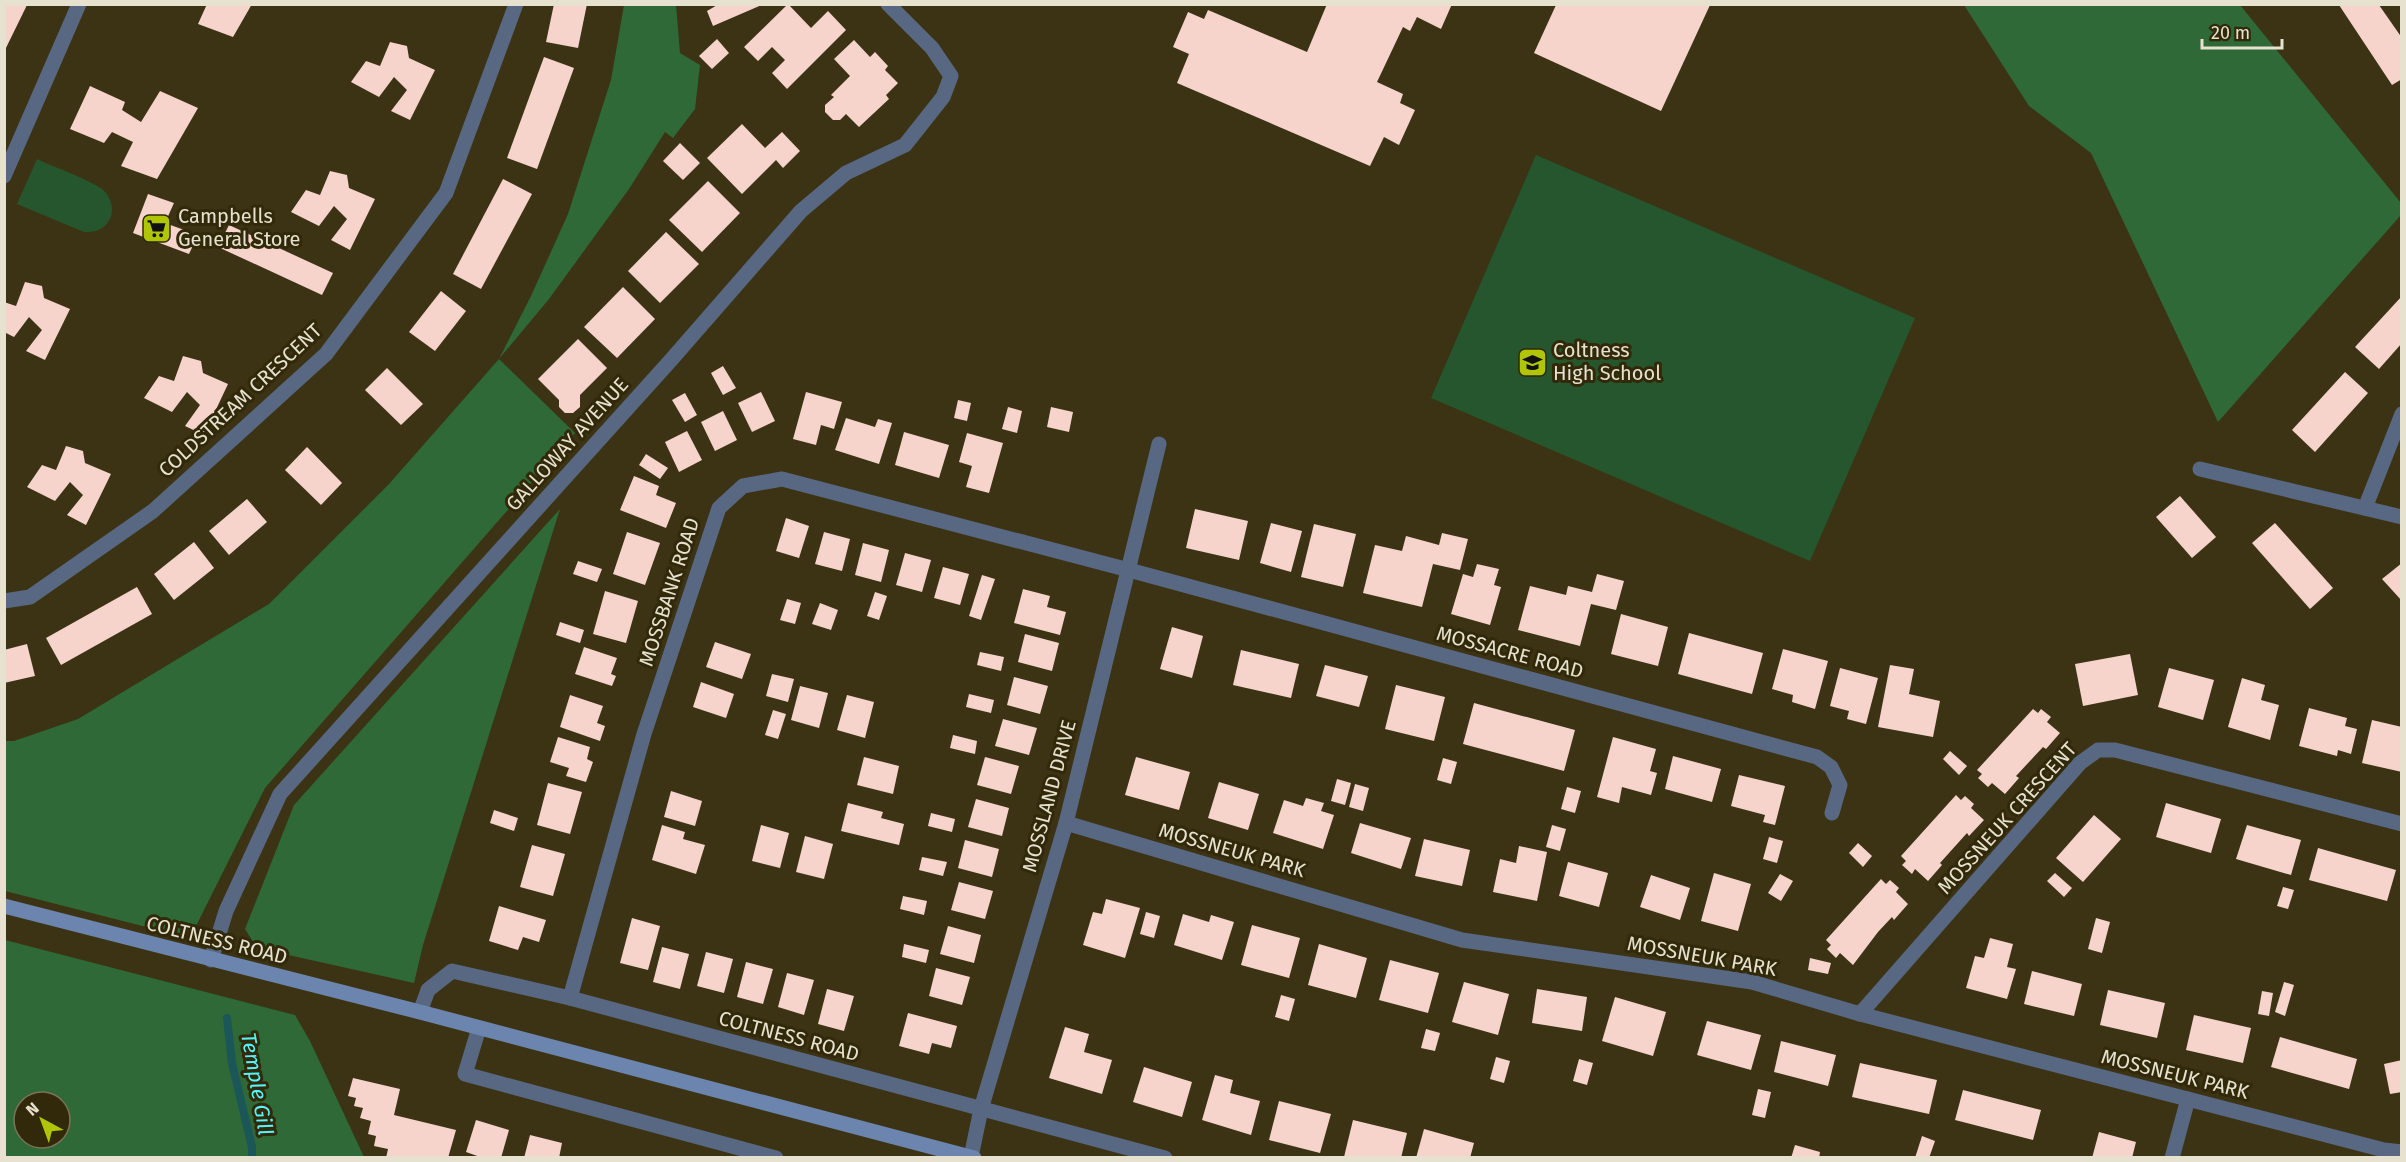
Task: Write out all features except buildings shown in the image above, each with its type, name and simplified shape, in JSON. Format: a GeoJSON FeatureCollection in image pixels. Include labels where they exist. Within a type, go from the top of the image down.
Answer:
{"type":"FeatureCollection","features":[{"type":"Feature","properties":{"kind":"street"},"geometry":{"type":"LineString","coordinates":[[4,176],[79,4]]}},
{"type":"Feature","properties":{"kind":"street","name":"COLDSTREAM CRESCENT"},"geometry":{"type":"LineString","coordinates":[[4,601],[30,597],[153,511],[326,354],[446,193],[516,4]]}},
{"type":"Feature","properties":{"kind":"street","name":"GALLOWAY AVENUE"},"geometry":{"type":"LineString","coordinates":[[211,960],[226,911],[280,794],[671,360],[801,212],[846,173],[905,146],[943,97],[951,76],[932,48],[888,4]]}},
{"type":"Feature","properties":{"kind":"street"},"geometry":{"type":"LineString","coordinates":[[2365,508],[2402,414]]}},
{"type":"Feature","properties":{"kind":"street","name":"MOSSLAND DRIVE"},"geometry":{"type":"LineString","coordinates":[[973,1157],[981,1109],[1066,823],[1159,444]]}},
{"type":"Feature","properties":{"kind":"street"},"geometry":{"type":"LineString","coordinates":[[2200,469],[2402,517]]}},
{"type":"Feature","properties":{"kind":"street","name":"MOSSBANK ROAD"},"geometry":{"type":"LineString","coordinates":[[570,999],[644,734],[719,508],[743,486],[782,479],[1129,570]]}},
{"type":"Feature","properties":{"kind":"street","name":"MOSSACRE ROAD"},"geometry":{"type":"LineString","coordinates":[[1129,570],[1817,757],[1831,767],[1840,785],[1832,813]]}},
{"type":"Feature","properties":{"kind":"street","name":"MOSSNEUK CRESCENT"},"geometry":{"type":"LineString","coordinates":[[1860,1014],[2080,763],[2098,750],[2115,750],[2402,824]]}},
{"type":"Feature","properties":{"kind":"street","name":"MOSSNEUK PARK"},"geometry":{"type":"LineString","coordinates":[[1066,823],[1462,940],[1752,982],[1860,1014],[2384,1150],[2402,1152]]}},
{"type":"Feature","properties":{"kind":"street","name":"COLTNESS ROAD"},"geometry":{"type":"LineString","coordinates":[[4,906],[973,1157]]}},
{"type":"Feature","properties":{"kind":"street","name":"COLTNESS ROAD"},"geometry":{"type":"LineString","coordinates":[[420,1012],[428,990],[452,972],[570,999],[1165,1158]]}},
{"type":"Feature","properties":{"kind":"street"},"geometry":{"type":"LineString","coordinates":[[479,1028],[465,1074],[776,1158]]}},
{"type":"Feature","properties":{"kind":"street"},"geometry":{"type":"LineString","coordinates":[[2172,1158],[2188,1099]]}},
{"type":"Feature","properties":{"kind":"green space"},"geometry":{"type":"Polygon","coordinates":[[[624,5],[676,5],[680,53],[700,65],[695,109],[673,138],[665,132],[629,189],[549,299],[499,359],[531,296],[568,214],[611,80],[624,5]]]}},
{"type":"Feature","properties":{"kind":"green space"},"geometry":{"type":"Polygon","coordinates":[[[1964,5],[2240,5],[2401,203],[2401,215],[2218,422],[2091,153],[2029,106],[1964,5]]]}},
{"type":"Feature","properties":{"kind":"green space"},"geometry":{"type":"Polygon","coordinates":[[[1536,155],[1915,318],[1810,561],[1431,398],[1536,155]]]}},
{"type":"Feature","properties":{"kind":"green space"},"geometry":{"type":"Polygon","coordinates":[[[37,159],[102,189],[110,200],[112,209],[106,225],[98,230],[84,232],[17,204],[37,159]]]}},
{"type":"Feature","properties":{"kind":"green space"},"geometry":{"type":"Polygon","coordinates":[[[499,359],[575,433],[265,788],[193,932],[174,934],[5,891],[5,741],[14,741],[78,719],[269,604],[389,484],[499,359]]]}},
{"type":"Feature","properties":{"kind":"green space"},"geometry":{"type":"Polygon","coordinates":[[[560,509],[423,945],[414,983],[257,948],[245,929],[294,805],[560,509]]]}},
{"type":"Feature","properties":{"kind":"green space"},"geometry":{"type":"Polygon","coordinates":[[[5,940],[295,1015],[310,1041],[364,1157],[5,1157],[5,940]]]}},
{"type":"Feature","properties":{"kind":"waterway","name":"Temple Gill"},"geometry":{"type":"LineString","coordinates":[[227,1018],[232,1063],[252,1147],[252,1158]]}},
{"type":"Feature","properties":{"kind":"place","name":"Campbells General Store"},"geometry":{"type":"Point","coordinates":[157,228]}},
{"type":"Feature","properties":{"kind":"place","name":"Coltness High School"},"geometry":{"type":"Point","coordinates":[1532,362]}}]}
